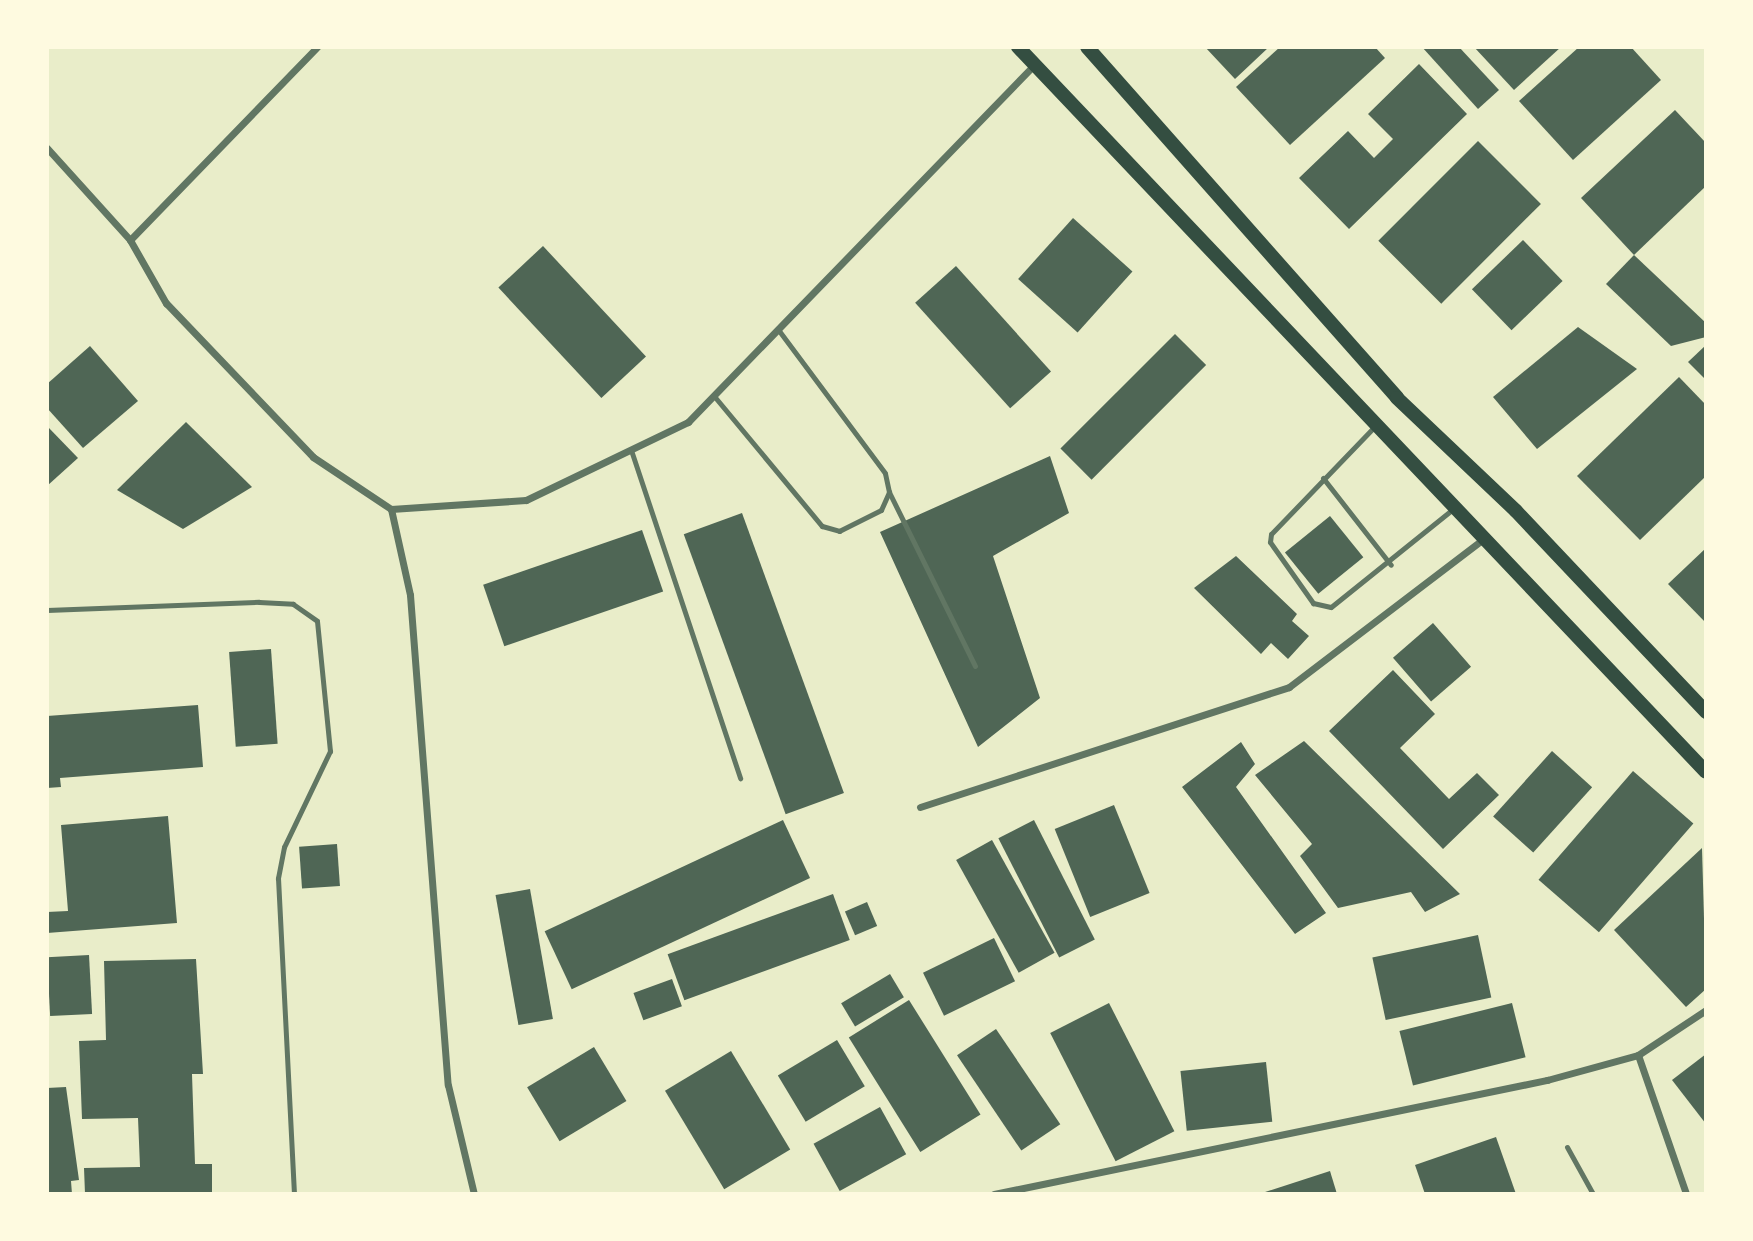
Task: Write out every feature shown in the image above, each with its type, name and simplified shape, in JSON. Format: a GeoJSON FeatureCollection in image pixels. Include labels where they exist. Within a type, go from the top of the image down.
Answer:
{"type":"FeatureCollection","features":[{"type":"Feature","properties":{"kind":"main road"},"geometry":{"type":"LineString","coordinates":[[1018,47],[1378,423],[1482,540],[1706,772]]}},
{"type":"Feature","properties":{"kind":"main road"},"geometry":{"type":"LineString","coordinates":[[1087,47],[1398,398],[1516,511],[1706,712]]}},
{"type":"Feature","properties":{"kind":"street"},"geometry":{"type":"LineString","coordinates":[[130,240],[317,47]]}},
{"type":"Feature","properties":{"kind":"street"},"geometry":{"type":"LineString","coordinates":[[47,148],[130,240],[166,303],[313,457],[391,509],[526,500],[688,422],[1034,65]]}},
{"type":"Feature","properties":{"kind":"street"},"geometry":{"type":"LineString","coordinates":[[391,509],[410,595],[448,1085],[474,1194]]}},
{"type":"Feature","properties":{"kind":"street"},"geometry":{"type":"LineString","coordinates":[[920,807],[1289,687],[1482,540]]}},
{"type":"Feature","properties":{"kind":"street"},"geometry":{"type":"LineString","coordinates":[[994,1194],[1410,1109],[1637,1055],[1706,1010]]}},
{"type":"Feature","properties":{"kind":"street"},"geometry":{"type":"LineString","coordinates":[[1637,1055],[1686,1194]]}},
{"type":"Feature","properties":{"kind":"lane"},"geometry":{"type":"LineString","coordinates":[[779,331],[864,439],[975,666]]}},
{"type":"Feature","properties":{"kind":"lane"},"geometry":{"type":"LineString","coordinates":[[714,396],[821,526],[839,531],[867,522],[889,492]]}},
{"type":"Feature","properties":{"kind":"lane"},"geometry":{"type":"LineString","coordinates":[[1378,423],[1275,527],[1270,542],[1313,603],[1331,607],[1391,565],[1454,508]]}},
{"type":"Feature","properties":{"kind":"lane"},"geometry":{"type":"LineString","coordinates":[[631,450],[740,778]]}},
{"type":"Feature","properties":{"kind":"lane"},"geometry":{"type":"LineString","coordinates":[[1323,478],[1391,565]]}},
{"type":"Feature","properties":{"kind":"lane"},"geometry":{"type":"LineString","coordinates":[[47,610],[259,602],[293,604],[317,621],[330,751],[284,847],[278,878],[294,1194]]}},
{"type":"Feature","properties":{"kind":"lane"},"geometry":{"type":"LineString","coordinates":[[1567,1147],[1593,1194]]}},
{"type":"Feature","properties":{"kind":"building"},"geometry":{"type":"Polygon","coordinates":[[[1205,47],[1269,47],[1235,79],[1205,47]]]}},
{"type":"Feature","properties":{"kind":"building"},"geometry":{"type":"Polygon","coordinates":[[[1280,47],[1375,47],[1385,58],[1290,145],[1236,87],[1280,47]]]}},
{"type":"Feature","properties":{"kind":"building"},"geometry":{"type":"Polygon","coordinates":[[[1422,47],[1459,47],[1499,90],[1478,109],[1422,47]]]}},
{"type":"Feature","properties":{"kind":"building"},"geometry":{"type":"Polygon","coordinates":[[[1474,47],[1561,47],[1514,90],[1474,47]]]}},
{"type":"Feature","properties":{"kind":"building"},"geometry":{"type":"Polygon","coordinates":[[[1579,47],[1631,47],[1661,80],[1573,160],[1519,101],[1579,47]]]}},
{"type":"Feature","properties":{"kind":"building"},"geometry":{"type":"Polygon","coordinates":[[[1419,64],[1467,114],[1349,229],[1299,178],[1348,131],[1374,158],[1393,139],[1368,114],[1419,64]]]}},
{"type":"Feature","properties":{"kind":"building"},"geometry":{"type":"Polygon","coordinates":[[[1675,110],[1706,143],[1706,186],[1634,255],[1581,198],[1675,110]]]}},
{"type":"Feature","properties":{"kind":"building"},"geometry":{"type":"Polygon","coordinates":[[[1478,141],[1541,204],[1441,304],[1378,241],[1478,141]]]}},
{"type":"Feature","properties":{"kind":"building"},"geometry":{"type":"Polygon","coordinates":[[[1073,218],[1132,272],[1078,332],[1018,279],[1073,218]]]}},
{"type":"Feature","properties":{"kind":"building"},"geometry":{"type":"Polygon","coordinates":[[[1523,240],[1563,281],[1512,330],[1472,289],[1523,240]]]}},
{"type":"Feature","properties":{"kind":"building"},"geometry":{"type":"Polygon","coordinates":[[[543,246],[646,356],[601,398],[498,288],[543,246]]]}},
{"type":"Feature","properties":{"kind":"building"},"geometry":{"type":"Polygon","coordinates":[[[1634,255],[1706,323],[1706,337],[1671,346],[1606,284],[1634,255]]]}},
{"type":"Feature","properties":{"kind":"building"},"geometry":{"type":"Polygon","coordinates":[[[956,266],[1051,372],[1010,408],[915,303],[956,266]]]}},
{"type":"Feature","properties":{"kind":"building"},"geometry":{"type":"Polygon","coordinates":[[[1578,327],[1637,369],[1537,449],[1493,397],[1578,327]]]}},
{"type":"Feature","properties":{"kind":"building"},"geometry":{"type":"Polygon","coordinates":[[[1175,334],[1206,365],[1092,480],[1060,449],[1175,334]]]}},
{"type":"Feature","properties":{"kind":"building"},"geometry":{"type":"Polygon","coordinates":[[[1706,345],[1706,380],[1688,362],[1706,345]]]}},
{"type":"Feature","properties":{"kind":"building"},"geometry":{"type":"Polygon","coordinates":[[[90,346],[138,401],[83,448],[47,408],[47,384],[90,346]]]}},
{"type":"Feature","properties":{"kind":"building"},"geometry":{"type":"Polygon","coordinates":[[[1679,377],[1706,405],[1706,476],[1640,540],[1577,476],[1679,377]]]}},
{"type":"Feature","properties":{"kind":"building"},"geometry":{"type":"Polygon","coordinates":[[[186,422],[252,487],[183,529],[117,490],[186,422]]]}},
{"type":"Feature","properties":{"kind":"building"},"geometry":{"type":"Polygon","coordinates":[[[47,426],[78,458],[47,486],[47,426]]]}},
{"type":"Feature","properties":{"kind":"building"},"geometry":{"type":"Polygon","coordinates":[[[1050,456],[1069,513],[993,556],[1040,698],[978,747],[880,532],[1050,456]]]}},
{"type":"Feature","properties":{"kind":"building"},"geometry":{"type":"Polygon","coordinates":[[[742,513],[844,793],[786,814],[684,534],[742,513]]]}},
{"type":"Feature","properties":{"kind":"building"},"geometry":{"type":"Polygon","coordinates":[[[1330,516],[1363,557],[1318,594],[1285,553],[1330,516]]]}},
{"type":"Feature","properties":{"kind":"building"},"geometry":{"type":"Polygon","coordinates":[[[642,530],[663,591],[504,646],[483,585],[642,530]]]}},
{"type":"Feature","properties":{"kind":"building"},"geometry":{"type":"Polygon","coordinates":[[[1706,548],[1706,623],[1668,584],[1706,548]]]}},
{"type":"Feature","properties":{"kind":"building"},"geometry":{"type":"Polygon","coordinates":[[[1236,556],[1297,614],[1292,621],[1309,636],[1288,659],[1271,643],[1261,654],[1194,588],[1236,556]]]}},
{"type":"Feature","properties":{"kind":"building"},"geometry":{"type":"Polygon","coordinates":[[[1433,623],[1471,667],[1431,702],[1393,658],[1433,623]]]}},
{"type":"Feature","properties":{"kind":"building"},"geometry":{"type":"Polygon","coordinates":[[[271,649],[278,744],[236,747],[229,652],[271,649]]]}},
{"type":"Feature","properties":{"kind":"building"},"geometry":{"type":"Polygon","coordinates":[[[1393,670],[1435,714],[1400,748],[1449,799],[1477,773],[1499,795],[1443,849],[1329,731],[1393,670]]]}},
{"type":"Feature","properties":{"kind":"building"},"geometry":{"type":"Polygon","coordinates":[[[198,705],[203,767],[60,778],[61,787],[47,788],[47,716],[198,705]]]}},
{"type":"Feature","properties":{"kind":"building"},"geometry":{"type":"Polygon","coordinates":[[[1304,741],[1460,894],[1425,912],[1411,892],[1338,908],[1300,856],[1312,844],[1255,775],[1304,741]]]}},
{"type":"Feature","properties":{"kind":"building"},"geometry":{"type":"Polygon","coordinates":[[[1241,742],[1255,764],[1236,787],[1326,913],[1295,934],[1182,787],[1241,742]]]}},
{"type":"Feature","properties":{"kind":"building"},"geometry":{"type":"Polygon","coordinates":[[[1552,751],[1592,787],[1533,853],[1493,816],[1552,751]]]}},
{"type":"Feature","properties":{"kind":"building"},"geometry":{"type":"Polygon","coordinates":[[[1633,771],[1693,823],[1599,932],[1539,880],[1633,771]]]}},
{"type":"Feature","properties":{"kind":"building"},"geometry":{"type":"Polygon","coordinates":[[[1114,805],[1150,893],[1090,917],[1055,829],[1114,805]]]}},
{"type":"Feature","properties":{"kind":"building"},"geometry":{"type":"Polygon","coordinates":[[[168,816],[177,923],[47,933],[47,912],[68,911],[61,825],[168,816]]]}},
{"type":"Feature","properties":{"kind":"building"},"geometry":{"type":"Polygon","coordinates":[[[783,820],[810,878],[572,989],[545,931],[783,820]]]}},
{"type":"Feature","properties":{"kind":"building"},"geometry":{"type":"Polygon","coordinates":[[[1034,820],[1095,939],[1059,958],[998,838],[1034,820]]]}},
{"type":"Feature","properties":{"kind":"building"},"geometry":{"type":"Polygon","coordinates":[[[992,840],[1055,953],[1019,973],[956,860],[992,840]]]}},
{"type":"Feature","properties":{"kind":"building"},"geometry":{"type":"Polygon","coordinates":[[[337,844],[340,886],[302,889],[299,847],[337,844]]]}},
{"type":"Feature","properties":{"kind":"building"},"geometry":{"type":"Polygon","coordinates":[[[1702,848],[1706,989],[1686,1007],[1614,930],[1702,848]]]}},
{"type":"Feature","properties":{"kind":"building"},"geometry":{"type":"Polygon","coordinates":[[[530,889],[553,1019],[518,1025],[496,895],[530,889]]]}},
{"type":"Feature","properties":{"kind":"building"},"geometry":{"type":"Polygon","coordinates":[[[833,894],[850,940],[684,1000],[668,954],[833,894]]]}},
{"type":"Feature","properties":{"kind":"building"},"geometry":{"type":"Polygon","coordinates":[[[867,902],[877,926],[855,935],[845,911],[867,902]]]}},
{"type":"Feature","properties":{"kind":"building"},"geometry":{"type":"Polygon","coordinates":[[[1478,935],[1491,998],[1386,1020],[1372,957],[1478,935]]]}},
{"type":"Feature","properties":{"kind":"building"},"geometry":{"type":"Polygon","coordinates":[[[994,938],[1015,981],[944,1016],[923,973],[994,938]]]}},
{"type":"Feature","properties":{"kind":"building"},"geometry":{"type":"Polygon","coordinates":[[[89,955],[92,1014],[50,1016],[47,957],[89,955]]]}},
{"type":"Feature","properties":{"kind":"building"},"geometry":{"type":"Polygon","coordinates":[[[196,959],[203,1074],[192,1074],[195,1164],[212,1164],[212,1194],[85,1194],[84,1168],[140,1167],[138,1118],[82,1119],[79,1041],[106,1040],[104,961],[196,959]]]}},
{"type":"Feature","properties":{"kind":"building"},"geometry":{"type":"Polygon","coordinates":[[[890,974],[904,997],[855,1027],[841,1003],[890,974]]]}},
{"type":"Feature","properties":{"kind":"building"},"geometry":{"type":"Polygon","coordinates":[[[672,979],[682,1006],[643,1020],[633,993],[672,979]]]}},
{"type":"Feature","properties":{"kind":"building"},"geometry":{"type":"Polygon","coordinates":[[[909,1000],[981,1114],[920,1152],[849,1038],[909,1000]]]}},
{"type":"Feature","properties":{"kind":"building"},"geometry":{"type":"Polygon","coordinates":[[[1109,1003],[1174,1131],[1116,1161],[1050,1033],[1109,1003]]]}},
{"type":"Feature","properties":{"kind":"building"},"geometry":{"type":"Polygon","coordinates":[[[1512,1003],[1526,1057],[1413,1085],[1399,1031],[1512,1003]]]}},
{"type":"Feature","properties":{"kind":"building"},"geometry":{"type":"Polygon","coordinates":[[[996,1029],[1060,1124],[1021,1151],[957,1055],[996,1029]]]}},
{"type":"Feature","properties":{"kind":"building"},"geometry":{"type":"Polygon","coordinates":[[[837,1040],[865,1086],[806,1122],[778,1076],[837,1040]]]}},
{"type":"Feature","properties":{"kind":"building"},"geometry":{"type":"Polygon","coordinates":[[[594,1047],[626,1101],[560,1141],[527,1087],[594,1047]]]}},
{"type":"Feature","properties":{"kind":"building"},"geometry":{"type":"Polygon","coordinates":[[[731,1051],[790,1150],[724,1189],[665,1091],[731,1051]]]}},
{"type":"Feature","properties":{"kind":"building"},"geometry":{"type":"Polygon","coordinates":[[[1706,1054],[1706,1124],[1672,1080],[1706,1054]]]}},
{"type":"Feature","properties":{"kind":"building"},"geometry":{"type":"Polygon","coordinates":[[[1266,1062],[1272,1122],[1187,1131],[1180,1071],[1266,1062]]]}},
{"type":"Feature","properties":{"kind":"building"},"geometry":{"type":"Polygon","coordinates":[[[66,1087],[79,1180],[71,1181],[72,1194],[47,1194],[47,1088],[66,1087]]]}},
{"type":"Feature","properties":{"kind":"building"},"geometry":{"type":"Polygon","coordinates":[[[880,1107],[906,1154],[840,1191],[814,1144],[880,1107]]]}},
{"type":"Feature","properties":{"kind":"building"},"geometry":{"type":"Polygon","coordinates":[[[1496,1137],[1516,1194],[1425,1194],[1415,1165],[1496,1137]]]}},
{"type":"Feature","properties":{"kind":"building"},"geometry":{"type":"Polygon","coordinates":[[[1330,1171],[1337,1194],[1262,1194],[1262,1193],[1330,1171]]]}}]}
